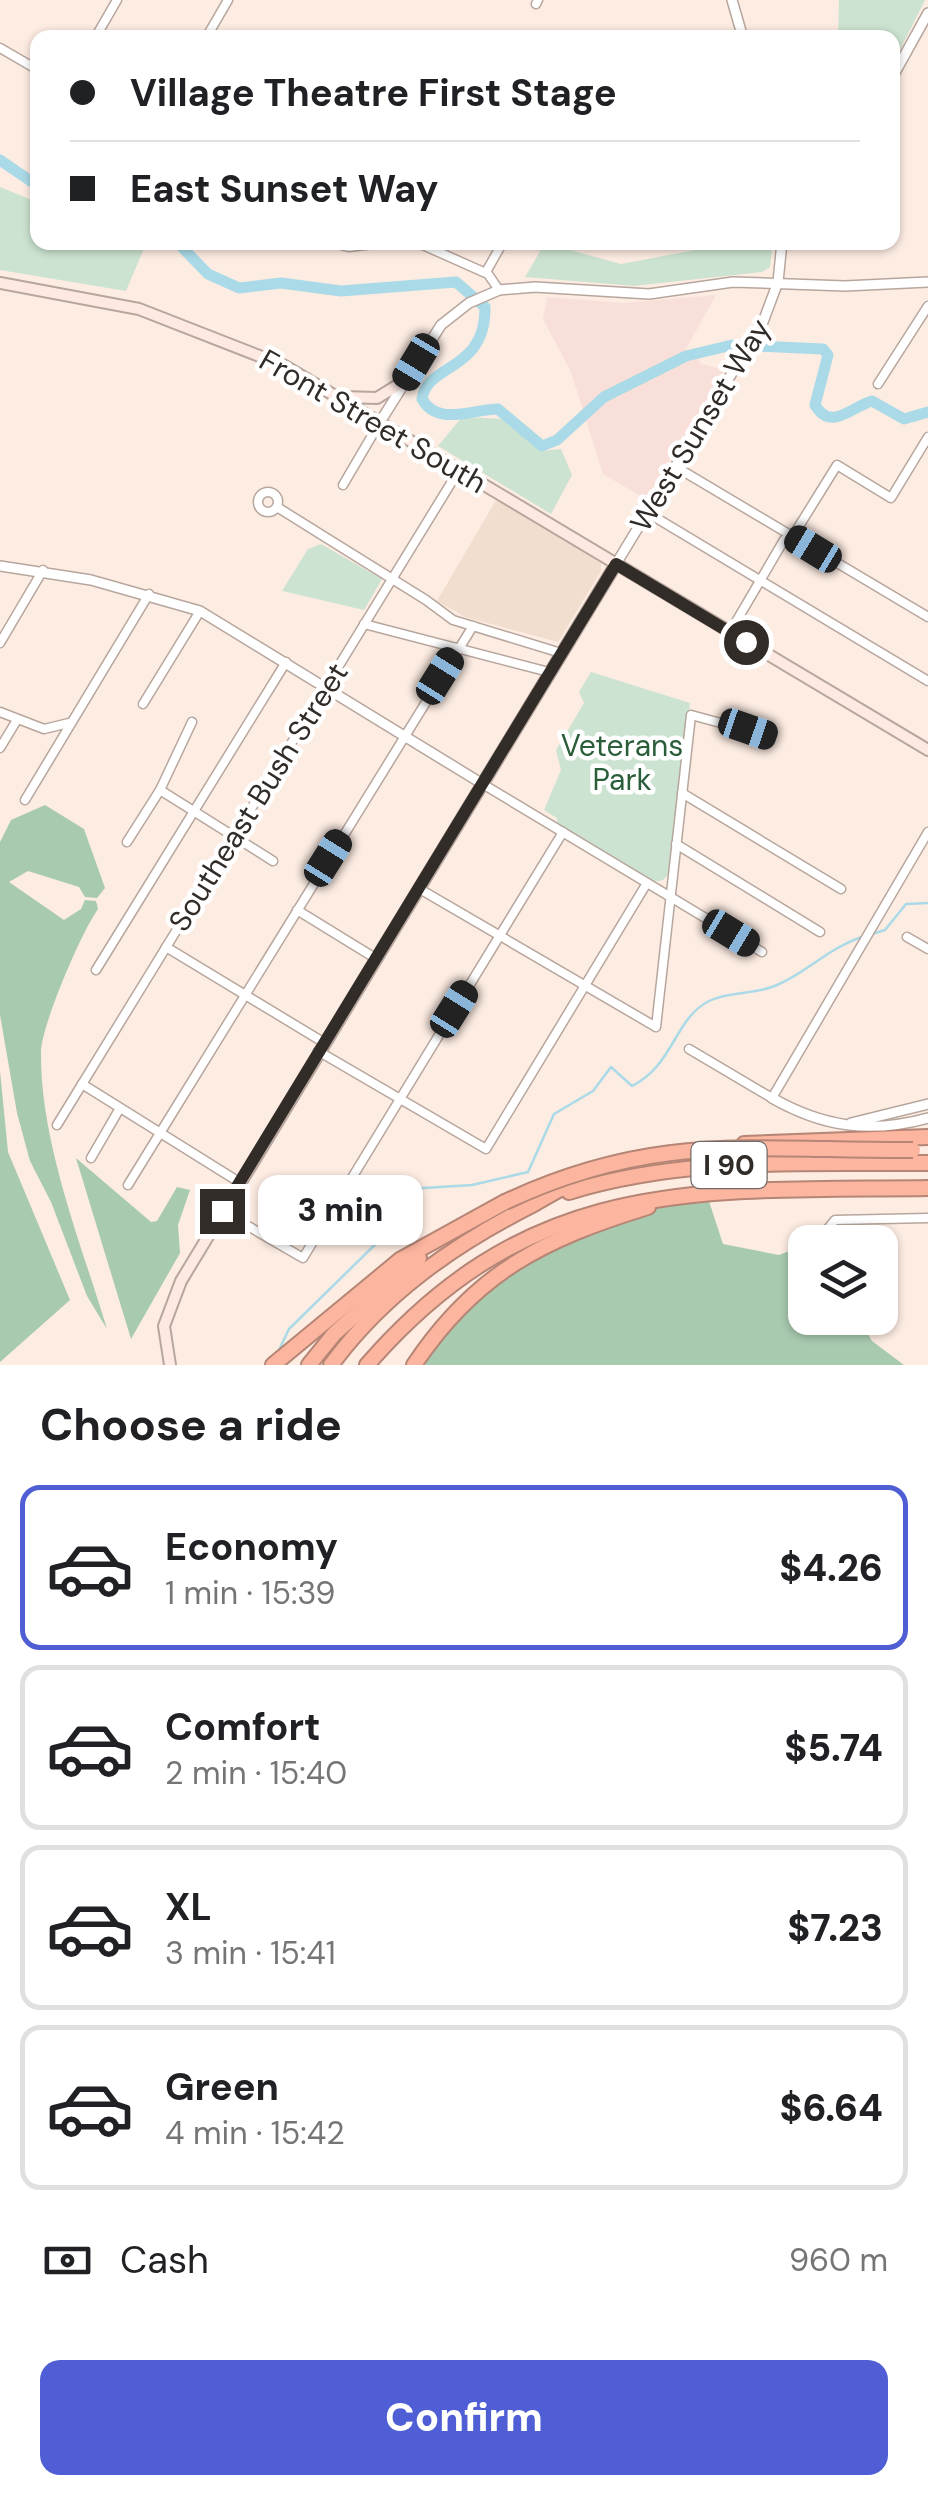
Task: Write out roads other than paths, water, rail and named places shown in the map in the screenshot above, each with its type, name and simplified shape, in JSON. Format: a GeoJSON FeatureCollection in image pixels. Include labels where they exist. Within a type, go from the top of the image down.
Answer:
{"type":"FeatureCollection","features":[{"type":"Feature","properties":{"kind":"highway"},"geometry":{"type":"LineString","coordinates":[[535,1203],[606,1170],[696,1150],[782,1139],[928,1137]]}},
{"type":"Feature","properties":{"kind":"highway"},"geometry":{"type":"LineString","coordinates":[[273,1365],[339,1306],[413,1251],[505,1202],[602,1165],[683,1149],[749,1145],[920,1150]]}},
{"type":"Feature","properties":{"kind":"highway","name":"I 90"},"geometry":{"type":"LineString","coordinates":[[331,1365],[379,1310],[442,1255],[535,1203],[616,1178],[692,1166],[928,1163]]}},
{"type":"Feature","properties":{"kind":"highway","name":"I 90"},"geometry":{"type":"LineString","coordinates":[[367,1365],[422,1309],[514,1245],[614,1206],[706,1192],[928,1188]]}},
{"type":"Feature","properties":{"kind":"highway"},"geometry":{"type":"LineString","coordinates":[[418,1365],[450,1325],[493,1282],[579,1230],[706,1192]]}},
{"type":"Feature","properties":{"kind":"highway"},"geometry":{"type":"LineString","coordinates":[[308,1365],[334,1334],[408,1266],[459,1227]]}},
{"type":"Feature","properties":{"kind":"main road","name":"Front Street South"},"geometry":{"type":"LineString","coordinates":[[0,283],[81,295],[174,320],[285,366],[928,750]]}},
{"type":"Feature","properties":{"kind":"main road"},"geometry":{"type":"LineString","coordinates":[[337,396],[377,398],[406,380]]}},
{"type":"Feature","properties":{"kind":"main road"},"geometry":{"type":"LineString","coordinates":[[170,1365],[163,1338],[166,1313],[222,1211],[616,564]]}},
{"type":"Feature","properties":{"kind":"street"},"geometry":{"type":"LineString","coordinates":[[100,30],[117,0]]}},
{"type":"Feature","properties":{"kind":"street"},"geometry":{"type":"LineString","coordinates":[[211,30],[228,0]]}},
{"type":"Feature","properties":{"kind":"street"},"geometry":{"type":"LineString","coordinates":[[732,0],[741,30]]}},
{"type":"Feature","properties":{"kind":"street"},"geometry":{"type":"LineString","coordinates":[[900,64],[928,13]]}},
{"type":"Feature","properties":{"kind":"street"},"geometry":{"type":"LineString","coordinates":[[0,48],[30,65]]}},
{"type":"Feature","properties":{"kind":"street"},"geometry":{"type":"LineString","coordinates":[[435,250],[486,272],[498,290]]}},
{"type":"Feature","properties":{"kind":"street"},"geometry":{"type":"LineString","coordinates":[[486,272],[499,250]]}},
{"type":"Feature","properties":{"kind":"street","name":"West Sunset Way"},"geometry":{"type":"LineString","coordinates":[[616,564],[753,338],[778,282],[781,250]]}},
{"type":"Feature","properties":{"kind":"street"},"geometry":{"type":"LineString","coordinates":[[343,485],[430,339],[454,314],[498,290],[535,287],[648,294],[733,282],[845,286],[928,282]]}},
{"type":"Feature","properties":{"kind":"street"},"geometry":{"type":"LineString","coordinates":[[878,384],[928,306]]}},
{"type":"Feature","properties":{"kind":"street"},"geometry":{"type":"LineString","coordinates":[[730,632],[759,581],[837,465],[891,498],[928,437]]}},
{"type":"Feature","properties":{"kind":"street"},"geometry":{"type":"LineString","coordinates":[[676,467],[928,617]]}},
{"type":"Feature","properties":{"kind":"street","name":"Southeast Bush Street"},"geometry":{"type":"LineString","coordinates":[[57,1125],[459,470]]}},
{"type":"Feature","properties":{"kind":"street"},"geometry":{"type":"LineString","coordinates":[[277,507],[443,615],[561,652]]}},
{"type":"Feature","properties":{"kind":"street"},"geometry":{"type":"LineString","coordinates":[[648,513],[928,681]]}},
{"type":"Feature","properties":{"kind":"street"},"geometry":{"type":"LineString","coordinates":[[0,566],[43,570],[200,610],[762,952]]}},
{"type":"Feature","properties":{"kind":"street"},"geometry":{"type":"LineString","coordinates":[[0,643],[43,570]]}},
{"type":"Feature","properties":{"kind":"street"},"geometry":{"type":"LineString","coordinates":[[25,800],[149,594]]}},
{"type":"Feature","properties":{"kind":"street"},"geometry":{"type":"LineString","coordinates":[[143,704],[200,610]]}},
{"type":"Feature","properties":{"kind":"street"},"geometry":{"type":"LineString","coordinates":[[364,624],[549,672]]}},
{"type":"Feature","properties":{"kind":"street"},"geometry":{"type":"LineString","coordinates":[[128,1185],[473,626]]}},
{"type":"Feature","properties":{"kind":"street"},"geometry":{"type":"LineString","coordinates":[[96,970],[286,662]]}},
{"type":"Feature","properties":{"kind":"street"},"geometry":{"type":"LineString","coordinates":[[0,712],[51,730],[66,725],[75,716]]}},
{"type":"Feature","properties":{"kind":"street"},"geometry":{"type":"LineString","coordinates":[[418,888],[656,1027],[691,716],[769,736]]}},
{"type":"Feature","properties":{"kind":"street"},"geometry":{"type":"LineString","coordinates":[[0,748],[17,720]]}},
{"type":"Feature","properties":{"kind":"street"},"geometry":{"type":"LineString","coordinates":[[127,842],[160,790],[192,722]]}},
{"type":"Feature","properties":{"kind":"street"},"geometry":{"type":"LineString","coordinates":[[160,790],[273,861]]}},
{"type":"Feature","properties":{"kind":"street"},"geometry":{"type":"LineString","coordinates":[[682,792],[841,889]]}},
{"type":"Feature","properties":{"kind":"street"},"geometry":{"type":"LineString","coordinates":[[222,1211],[304,1258],[563,832]]}},
{"type":"Feature","properties":{"kind":"street"},"geometry":{"type":"LineString","coordinates":[[772,1098],[928,832]]}},
{"type":"Feature","properties":{"kind":"street"},"geometry":{"type":"LineString","coordinates":[[676,844],[820,932]]}},
{"type":"Feature","properties":{"kind":"street"},"geometry":{"type":"LineString","coordinates":[[166,947],[245,994],[400,1099],[486,1150],[649,884],[672,873]]}},
{"type":"Feature","properties":{"kind":"street"},"geometry":{"type":"LineString","coordinates":[[297,910],[375,958]]}},
{"type":"Feature","properties":{"kind":"street"},"geometry":{"type":"LineString","coordinates":[[906,937],[928,949]]}},
{"type":"Feature","properties":{"kind":"street"},"geometry":{"type":"LineString","coordinates":[[689,1049],[806,1118],[872,1128],[928,1118]]}},
{"type":"Feature","properties":{"kind":"street"},"geometry":{"type":"LineString","coordinates":[[82,1084],[239,1182]]}},
{"type":"Feature","properties":{"kind":"street"},"geometry":{"type":"LineString","coordinates":[[834,1124],[928,1104]]}},
{"type":"Feature","properties":{"kind":"street"},"geometry":{"type":"LineString","coordinates":[[91,1158],[120,1108]]}},
{"type":"Feature","properties":{"kind":"street"},"geometry":{"type":"LineString","coordinates":[[831,1225],[835,1220],[928,1218]]}},
{"type":"Feature","properties":{"kind":"waterway"},"geometry":{"type":"LineString","coordinates":[[0,160],[30,181]]}},
{"type":"Feature","properties":{"kind":"waterway"},"geometry":{"type":"LineString","coordinates":[[185,250],[208,274],[239,288],[281,283],[341,291],[456,282],[485,307],[483,328],[467,355],[434,379],[422,399],[429,407],[446,414],[498,409],[542,446],[557,440],[604,397],[686,356],[732,345],[823,349],[828,355],[815,405],[828,417],[872,401],[904,419],[928,412]]}},
{"type":"Feature","properties":{"kind":"waterway"},"geometry":{"type":"LineString","coordinates":[[872,934],[885,930],[906,904],[928,903]]}},
{"type":"Feature","properties":{"kind":"waterway"},"geometry":{"type":"LineString","coordinates":[[279,1350],[289,1329],[395,1225],[408,1189],[472,1185],[528,1172],[554,1114],[593,1091],[611,1067],[632,1086],[657,1066],[688,1019],[709,1001],[777,985],[840,946],[865,936]]}},
{"type":"Feature","properties":{"kind":"park label","name":"Veterans Park"},"geometry":{"type":"Point","coordinates":[622,762]}}]}
